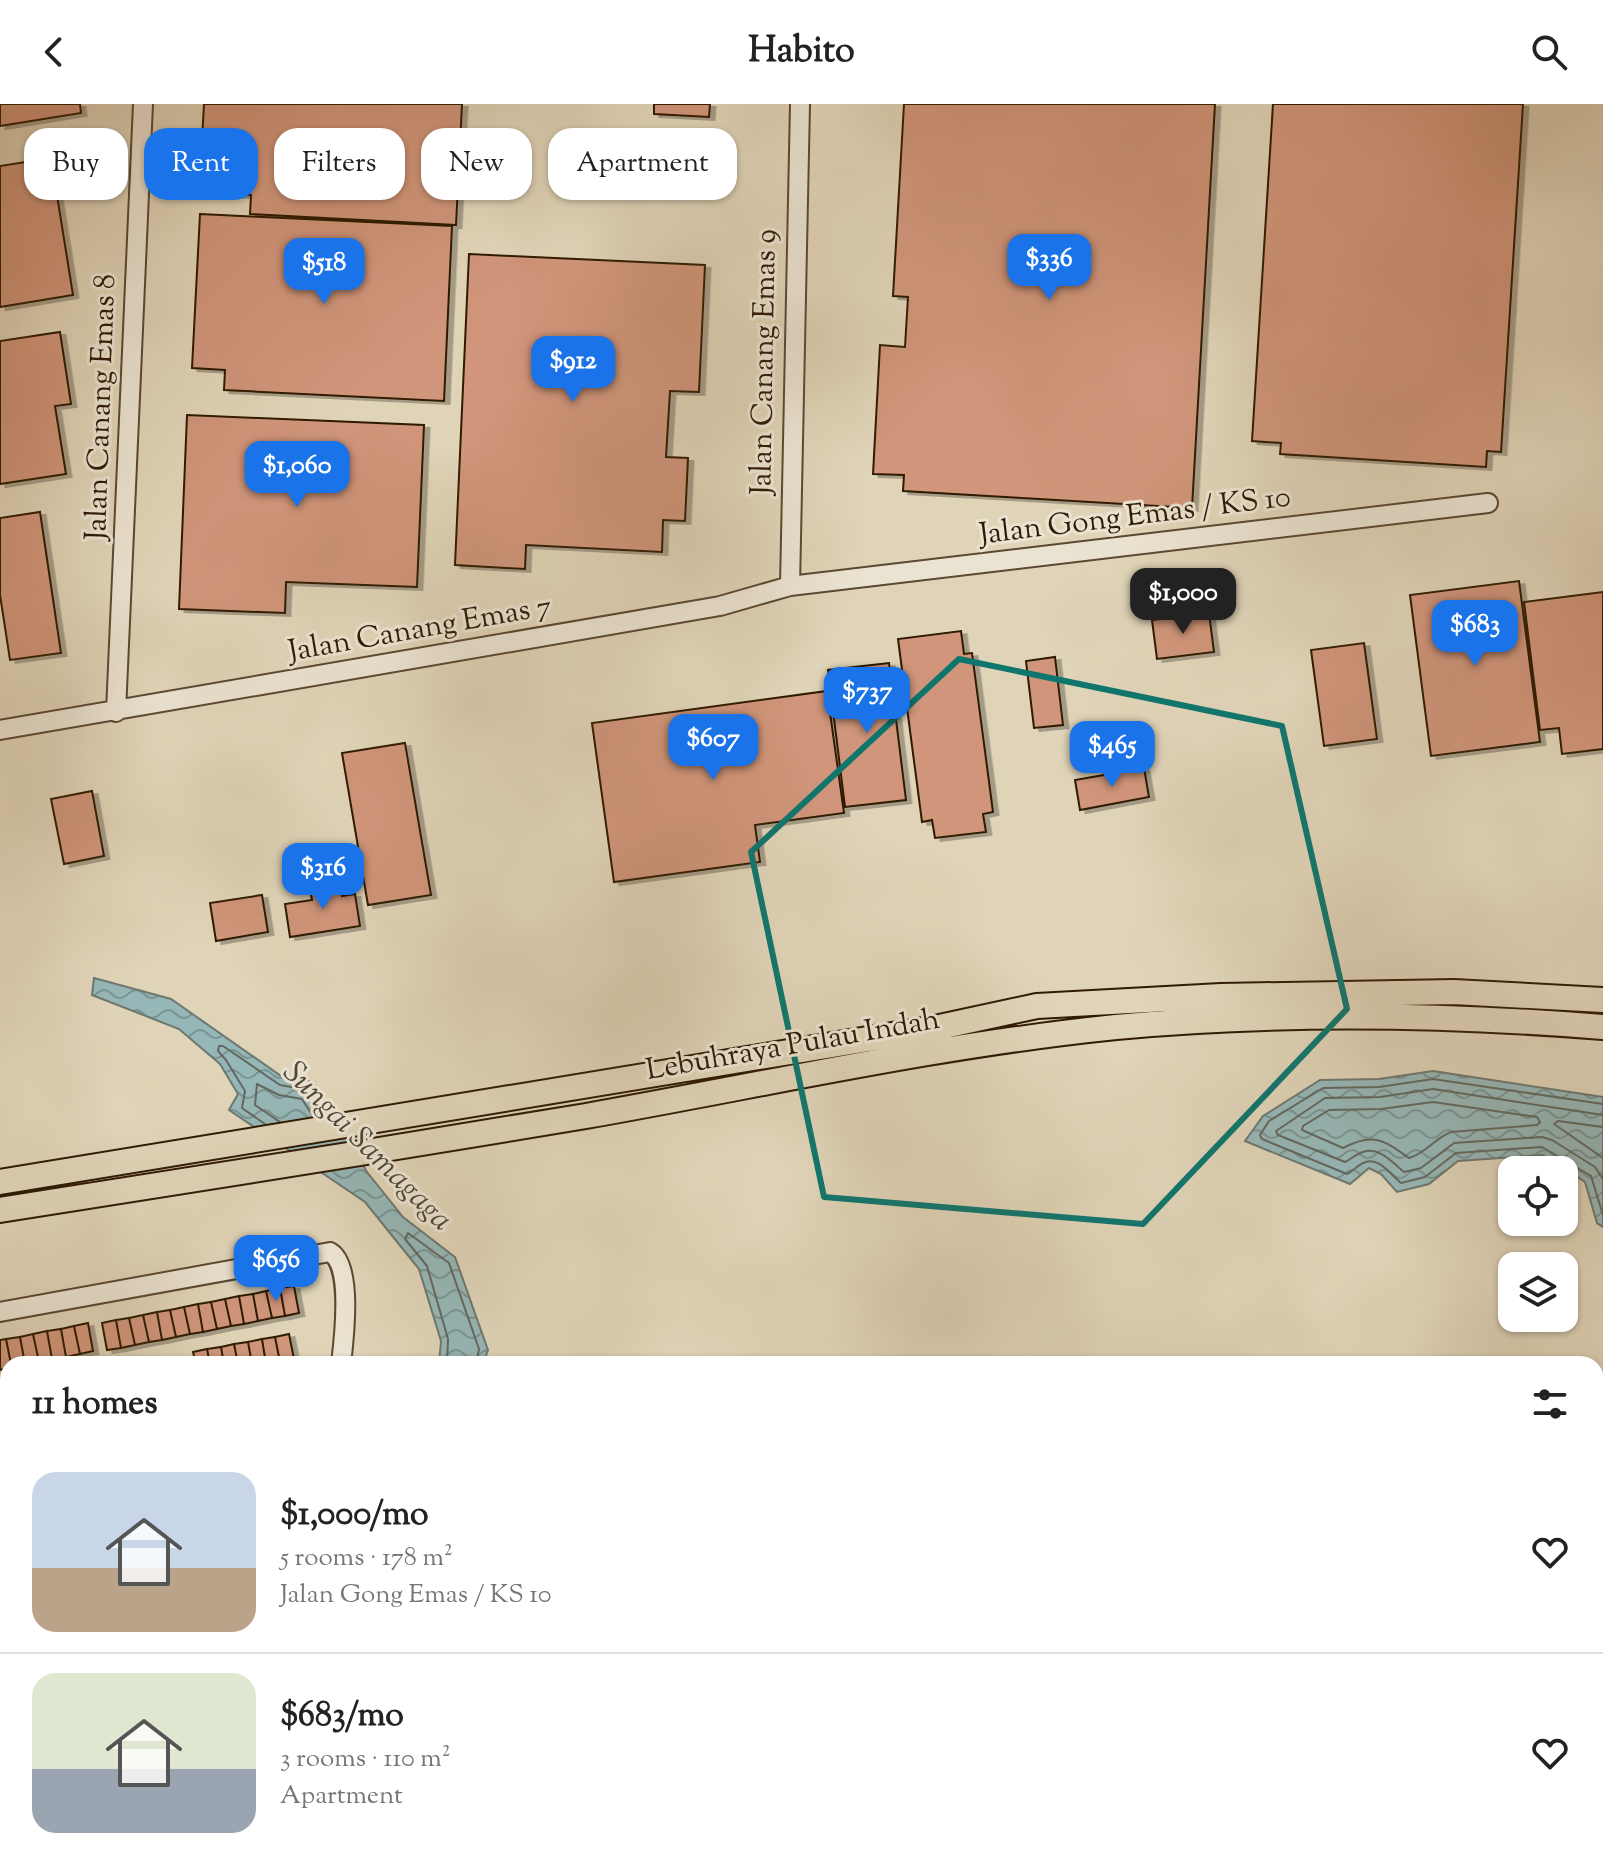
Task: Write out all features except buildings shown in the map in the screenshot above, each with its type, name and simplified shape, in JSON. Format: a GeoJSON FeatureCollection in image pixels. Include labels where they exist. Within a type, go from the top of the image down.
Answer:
{"type":"FeatureCollection","features":[{"type":"Feature","properties":{"kind":"main road","name":"Lebuhraya Pulau Indah"},"geometry":{"type":"LineString","coordinates":[[0,1182],[935,1028],[1037,1006],[1221,996],[1454,992],[1603,1000]]}},
{"type":"Feature","properties":{"kind":"main road","name":"Lebuhraya Pulau Indah"},"geometry":{"type":"LineString","coordinates":[[0,1210],[643,1106],[959,1049],[1111,1028],[1185,1021],[1359,1015],[1457,1017],[1603,1027]]}},
{"type":"Feature","properties":{"kind":"street","name":"Jalan Canang Emas 8"},"geometry":{"type":"LineString","coordinates":[[116,712],[143,104]]}},
{"type":"Feature","properties":{"kind":"street","name":"Jalan Canang Emas 9"},"geometry":{"type":"LineString","coordinates":[[790,586],[800,104]]}},
{"type":"Feature","properties":{"kind":"street","name":"Jalan Gong Emas / KS 10"},"geometry":{"type":"LineString","coordinates":[[790,586],[1488,503]]}},
{"type":"Feature","properties":{"kind":"street","name":"Jalan Canang Emas 7"},"geometry":{"type":"LineString","coordinates":[[0,730],[720,606],[790,586]]}},
{"type":"Feature","properties":{"kind":"street"},"geometry":{"type":"LineString","coordinates":[[0,1312],[330,1252],[341,1263],[345,1284],[341,1356]]}},
{"type":"Feature","properties":{"kind":"highlighted area"},"geometry":{"type":"Polygon","coordinates":[[[959,659],[1282,726],[1347,1009],[1143,1224],[824,1197],[751,852],[959,659]]]}},
{"type":"Feature","properties":{"kind":"water"},"geometry":{"type":"Polygon","coordinates":[[[94,978],[171,999],[284,1078],[313,1082],[367,1172],[403,1217],[455,1257],[488,1350],[486,1356],[440,1356],[441,1341],[419,1269],[365,1202],[229,1110],[238,1094],[220,1064],[179,1029],[92,995],[94,978]]]}},
{"type":"Feature","properties":{"kind":"water"},"geometry":{"type":"Polygon","coordinates":[[[1433,1071],[1603,1097],[1603,1227],[1597,1223],[1585,1182],[1578,1178],[1578,1156],[1498,1156],[1458,1161],[1429,1184],[1397,1192],[1381,1174],[1369,1168],[1350,1184],[1245,1141],[1263,1116],[1320,1080],[1379,1079],[1433,1071]]]}},
{"type":"Feature","properties":{"kind":"water label","name":"Sungai Samagaga"},"geometry":{"type":"Point","coordinates":[367,1147]}}]}
